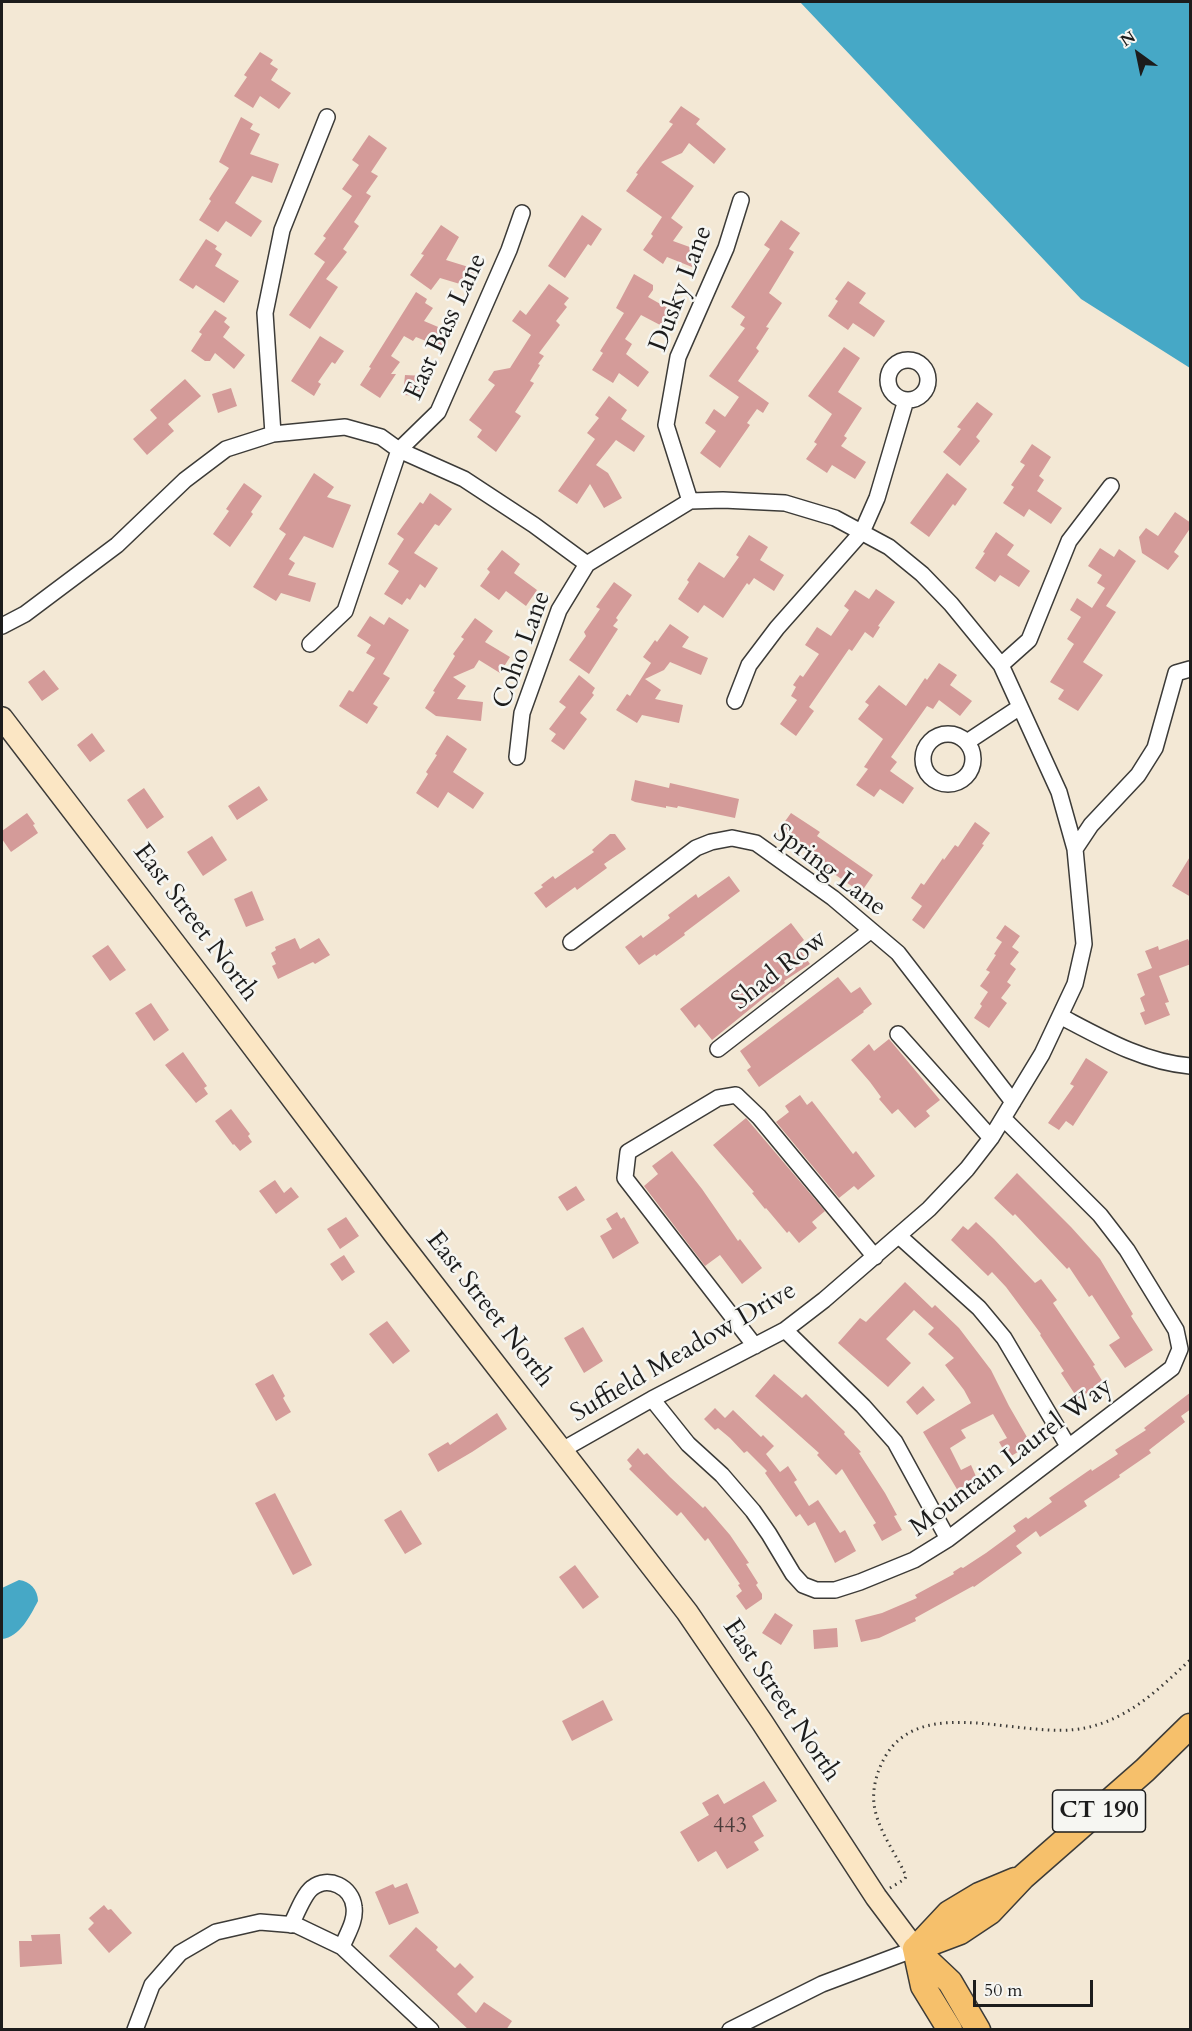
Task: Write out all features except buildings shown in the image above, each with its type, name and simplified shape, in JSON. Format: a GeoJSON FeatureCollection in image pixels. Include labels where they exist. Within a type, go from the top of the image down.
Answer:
{"type":"FeatureCollection","features":[{"type":"Feature","properties":{"kind":"main road","name":"East Street North"},"geometry":{"type":"LineString","coordinates":[[2,718],[395,1235],[687,1612],[876,1897],[915,1949],[950,1982],[978,2030]]}},
{"type":"Feature","properties":{"kind":"main road","name":"CT 190"},"geometry":{"type":"LineString","coordinates":[[915,1949],[960,1932],[990,1912],[1023,1876],[1136,1778],[1191,1726]]}},
{"type":"Feature","properties":{"kind":"main road","name":"East Street North"},"geometry":{"type":"LineString","coordinates":[[915,1949],[923,1986],[950,2030]]}},
{"type":"Feature","properties":{"kind":"street"},"geometry":{"type":"LineString","coordinates":[[273,434],[265,313],[282,230],[327,117]]}},
{"type":"Feature","properties":{"kind":"street","name":"Dusky Lane"},"geometry":{"type":"LineString","coordinates":[[690,501],[666,425],[678,357],[726,248],[741,200]]}},
{"type":"Feature","properties":{"kind":"street","name":"East Bass Lane"},"geometry":{"type":"LineString","coordinates":[[399,450],[438,412],[509,250],[522,213]]}},
{"type":"Feature","properties":{"kind":"street"},"geometry":{"type":"LineString","coordinates":[[735,701],[749,664],[777,628],[862,532],[877,498],[906,400]]}},
{"type":"Feature","properties":{"kind":"street"},"geometry":{"type":"LineString","coordinates":[[2,626],[25,614],[117,545],[185,480],[226,449],[273,434],[345,427],[381,437],[399,450],[464,479],[534,525],[587,564],[690,501]]}},
{"type":"Feature","properties":{"kind":"street"},"geometry":{"type":"LineString","coordinates":[[310,645],[345,611],[399,450]]}},
{"type":"Feature","properties":{"kind":"street"},"geometry":{"type":"LineString","coordinates":[[1001,665],[1029,640],[1069,542],[1111,486]]}},
{"type":"Feature","properties":{"kind":"street","name":"Suffield Meadow Drive"},"geometry":{"type":"LineString","coordinates":[[562,1450],[652,1399],[785,1330],[875,1257],[929,1209],[967,1169],[991,1138],[1042,1054],[1075,984],[1084,944],[1075,849],[1059,792],[1001,665],[951,604],[922,574],[889,547],[835,518],[785,503],[690,501]]}},
{"type":"Feature","properties":{"kind":"street","name":"Coho Lane"},"geometry":{"type":"LineString","coordinates":[[517,757],[525,703],[560,610],[587,564]]}},
{"type":"Feature","properties":{"kind":"street"},"geometry":{"type":"LineString","coordinates":[[1075,849],[1091,825],[1138,775],[1155,748],[1176,674],[1191,669]]}},
{"type":"Feature","properties":{"kind":"street"},"geometry":{"type":"LineString","coordinates":[[967,742],[1020,707]]}},
{"type":"Feature","properties":{"kind":"street","name":"Spring Lane"},"geometry":{"type":"LineString","coordinates":[[572,942],[696,848],[732,838],[756,843],[833,898],[898,953],[1013,1102]]}},
{"type":"Feature","properties":{"kind":"street","name":"Shad Row"},"geometry":{"type":"LineString","coordinates":[[718,1049],[870,931]]}},
{"type":"Feature","properties":{"kind":"street"},"geometry":{"type":"LineString","coordinates":[[1060,1017],[1123,1048],[1168,1064],[1191,1066]]}},
{"type":"Feature","properties":{"kind":"street"},"geometry":{"type":"LineString","coordinates":[[898,1034],[991,1138]]}},
{"type":"Feature","properties":{"kind":"street"},"geometry":{"type":"LineString","coordinates":[[755,1346],[625,1178],[628,1152],[718,1098],[736,1095],[759,1117],[875,1257]]}},
{"type":"Feature","properties":{"kind":"street","name":"Mountain Laurel Way"},"geometry":{"type":"LineString","coordinates":[[652,1399],[688,1444],[722,1475],[753,1511],[793,1574],[803,1584],[816,1590],[835,1590],[914,1560],[948,1539],[1172,1368],[1180,1349],[1176,1330],[1120,1241],[1100,1215],[1003,1118]]}},
{"type":"Feature","properties":{"kind":"street"},"geometry":{"type":"LineString","coordinates":[[899,1236],[979,1308],[1004,1338],[1068,1446]]}},
{"type":"Feature","properties":{"kind":"street"},"geometry":{"type":"LineString","coordinates":[[785,1330],[863,1406],[895,1442],[948,1539]]}},
{"type":"Feature","properties":{"kind":"street"},"geometry":{"type":"LineString","coordinates":[[291,1925],[310,1889],[320,1883],[332,1882],[346,1889],[354,1905],[354,1920],[342,1947]]}},
{"type":"Feature","properties":{"kind":"street"},"geometry":{"type":"LineString","coordinates":[[135,2030],[152,1985],[180,1953],[216,1932],[260,1922],[297,1925],[342,1947],[431,2030]]}},
{"type":"Feature","properties":{"kind":"street"},"geometry":{"type":"LineString","coordinates":[[730,2030],[822,1984],[915,1949]]}},
{"type":"Feature","properties":{"kind":"path"},"geometry":{"type":"LineString","coordinates":[[876,1897],[906,1878],[879,1822],[873,1793],[882,1761],[892,1746],[905,1735],[919,1727],[943,1722],[1044,1731],[1086,1728],[1107,1722],[1132,1710],[1149,1698],[1191,1660]]}},
{"type":"Feature","properties":{"kind":"water"},"geometry":{"type":"Polygon","coordinates":[[[800,2],[1190,2],[1190,368],[1081,299],[800,2]]]}},
{"type":"Feature","properties":{"kind":"water"},"geometry":{"type":"Polygon","coordinates":[[[19,1580],[33,1587],[38,1601],[19,1630],[2,1639],[2,1588],[19,1580]]]}}]}
